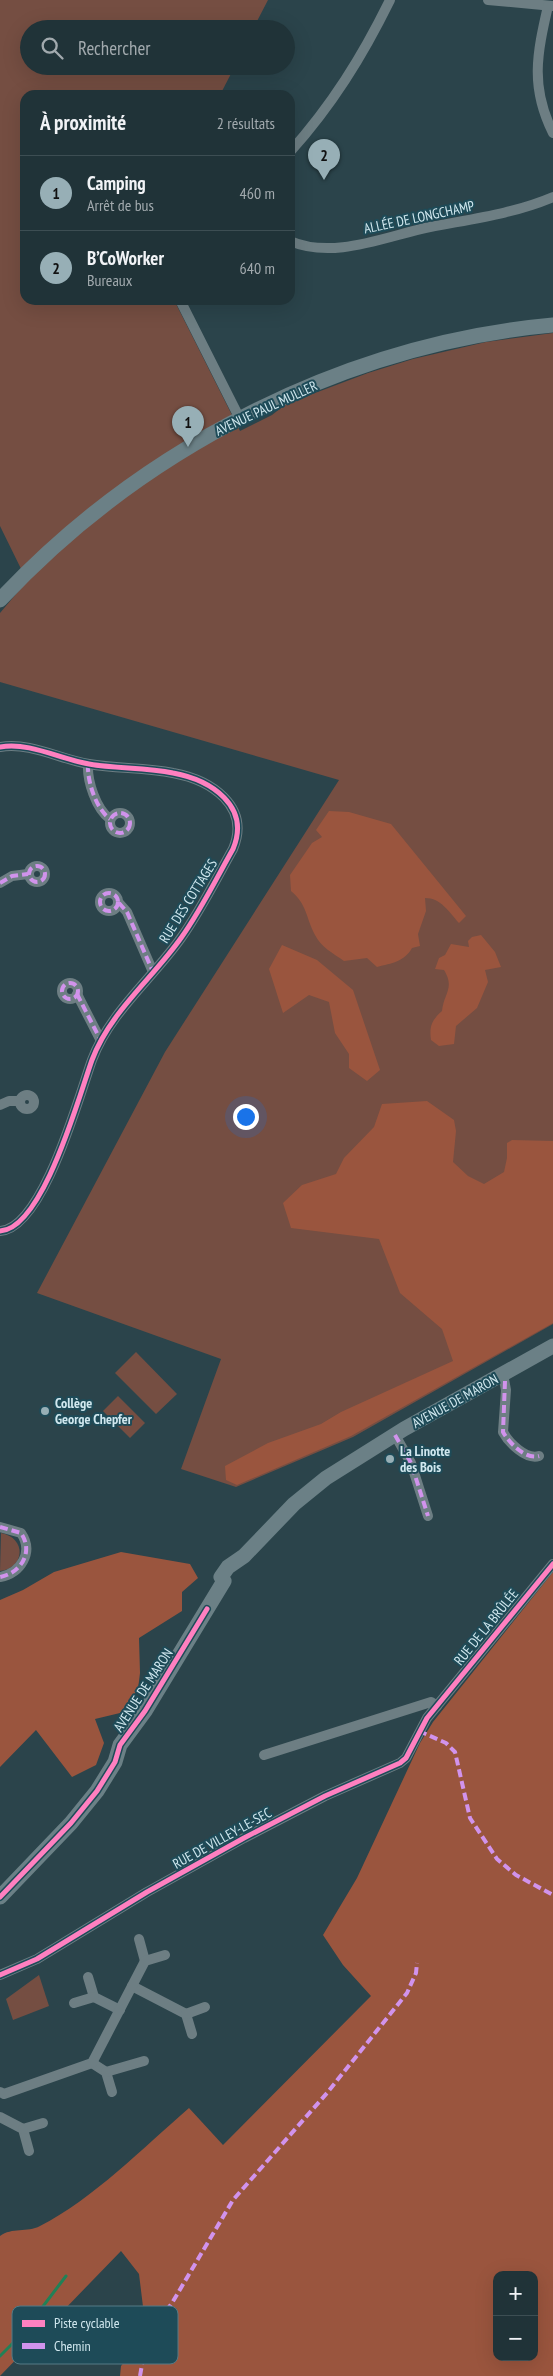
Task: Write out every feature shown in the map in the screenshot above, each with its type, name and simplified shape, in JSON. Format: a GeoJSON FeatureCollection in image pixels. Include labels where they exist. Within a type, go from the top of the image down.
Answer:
{"type":"FeatureCollection","features":[{"type":"Feature","properties":{"kind":"street"},"geometry":{"type":"LineString","coordinates":[[295,146],[320,118],[347,78],[372,38],[390,0]]}},
{"type":"Feature","properties":{"kind":"street"},"geometry":{"type":"LineString","coordinates":[[488,0],[551,6],[539,46],[537,71],[542,107],[553,133]]}},
{"type":"Feature","properties":{"kind":"street","name":"ALLÉE DE LONGCHAMP"},"geometry":{"type":"LineString","coordinates":[[295,242],[312,247],[346,246],[498,214],[553,197]]}},
{"type":"Feature","properties":{"kind":"street"},"geometry":{"type":"LineString","coordinates":[[183,305],[240,419]]}},
{"type":"Feature","properties":{"kind":"street","name":"AVENUE PAUL MULLER"},"geometry":{"type":"LineString","coordinates":[[0,600],[55,546],[102,506],[168,460],[240,419],[322,381],[405,353],[470,338],[553,325]]}},
{"type":"Feature","properties":{"kind":"street","name":"RUE DES COTTAGES"},"geometry":{"type":"LineString","coordinates":[[0,747],[30,748],[88,764],[170,772],[193,779],[220,794],[233,807],[236,814],[238,834],[233,849],[187,929],[100,1039],[47,1183],[17,1224],[6,1231],[0,1231]]}},
{"type":"Feature","properties":{"kind":"street"},"geometry":{"type":"LineString","coordinates":[[88,764],[87,777],[104,815],[110,819]]}},
{"type":"Feature","properties":{"kind":"street"},"geometry":{"type":"LineString","coordinates":[[0,883],[12,876],[28,874]]}},
{"type":"Feature","properties":{"kind":"street"},"geometry":{"type":"LineString","coordinates":[[119,903],[127,912],[153,972]]}},
{"type":"Feature","properties":{"kind":"street"},"geometry":{"type":"LineString","coordinates":[[77,994],[100,1039]]}},
{"type":"Feature","properties":{"kind":"street"},"geometry":{"type":"LineString","coordinates":[[0,1105],[9,1101],[20,1101]]}},
{"type":"Feature","properties":{"kind":"street","name":"AVENUE DE MARON"},"geometry":{"type":"LineString","coordinates":[[0,1897],[71,1823],[96,1791],[114,1762],[120,1745],[145,1711],[224,1582],[229,1582],[244,1556],[305,1494],[395,1435],[553,1346]]}},
{"type":"Feature","properties":{"kind":"street"},"geometry":{"type":"LineString","coordinates":[[503,1374],[506,1390],[502,1432],[526,1455],[534,1458],[539,1456]]}},
{"type":"Feature","properties":{"kind":"street"},"geometry":{"type":"LineString","coordinates":[[395,1435],[411,1463],[428,1516]]}},
{"type":"Feature","properties":{"kind":"street"},"geometry":{"type":"LineString","coordinates":[[0,1527],[21,1533],[25,1540],[25,1557],[23,1564],[17,1571],[0,1577]]}},
{"type":"Feature","properties":{"kind":"street","name":"RUE DE LA BRÛLÉE"},"geometry":{"type":"LineString","coordinates":[[437,1706],[553,1564]]}},
{"type":"Feature","properties":{"kind":"street"},"geometry":{"type":"LineString","coordinates":[[264,1755],[431,1702],[437,1706]]}},
{"type":"Feature","properties":{"kind":"street","name":"RUE DE VILLEY-LE-SEC"},"geometry":{"type":"LineString","coordinates":[[0,1975],[36,1959],[147,1892],[244,1838],[325,1796],[400,1762],[406,1758],[419,1731],[437,1706]]}},
{"type":"Feature","properties":{"kind":"street"},"geometry":{"type":"LineString","coordinates":[[1,2095],[92,2064],[145,1961],[139,1939]]}},
{"type":"Feature","properties":{"kind":"street"},"geometry":{"type":"LineString","coordinates":[[145,1961],[165,1955]]}},
{"type":"Feature","properties":{"kind":"street"},"geometry":{"type":"LineString","coordinates":[[88,1977],[94,1997]]}},
{"type":"Feature","properties":{"kind":"street"},"geometry":{"type":"LineString","coordinates":[[132,1986],[186,2014],[205,2008]]}},
{"type":"Feature","properties":{"kind":"street"},"geometry":{"type":"LineString","coordinates":[[74,2003],[94,1997],[120,2010]]}},
{"type":"Feature","properties":{"kind":"street"},"geometry":{"type":"LineString","coordinates":[[186,2014],[192,2034]]}},
{"type":"Feature","properties":{"kind":"street"},"geometry":{"type":"LineString","coordinates":[[106,2072],[144,2061]]}},
{"type":"Feature","properties":{"kind":"street"},"geometry":{"type":"LineString","coordinates":[[92,2064],[106,2072],[112,2092]]}},
{"type":"Feature","properties":{"kind":"street"},"geometry":{"type":"LineString","coordinates":[[0,2117],[23,2129],[43,2123]]}},
{"type":"Feature","properties":{"kind":"street"},"geometry":{"type":"LineString","coordinates":[[23,2129],[29,2151]]}},
{"type":"Feature","properties":{"kind":"shaded area"},"geometry":{"type":"Polygon","coordinates":[[[0,0],[268,0],[258,20],[20,20],[20,75],[230,75],[223,90],[20,90],[20,305],[177,305],[240,431],[272,415],[286,404],[368,373],[413,359],[486,342],[553,333],[553,1324],[353,1437],[236,1487],[181,1469],[221,1359],[37,1293],[165,1052],[339,780],[0,682],[0,613],[27,581],[0,526],[0,0]]]}},
{"type":"Feature","properties":{"kind":"shaded area"},"geometry":{"type":"Polygon","coordinates":[[[329,811],[349,812],[391,824],[466,916],[459,923],[436,900],[425,898],[426,911],[418,934],[420,946],[412,948],[409,953],[397,961],[377,967],[367,958],[344,961],[328,950],[318,939],[303,906],[291,891],[290,875],[312,843],[322,837],[316,830],[329,811]]]}},
{"type":"Feature","properties":{"kind":"shaded area"},"geometry":{"type":"Polygon","coordinates":[[[481,935],[495,952],[501,967],[485,970],[488,982],[477,1008],[456,1026],[454,1044],[439,1046],[431,1040],[430,1031],[434,1020],[442,1011],[449,981],[444,970],[435,969],[439,958],[445,955],[451,944],[469,947],[468,941],[472,937],[481,935]]]}},
{"type":"Feature","properties":{"kind":"shaded area"},"geometry":{"type":"Polygon","coordinates":[[[282,945],[317,960],[353,990],[380,1070],[367,1081],[349,1068],[349,1054],[335,1033],[329,1002],[309,995],[283,1013],[269,969],[282,945]]]}},
{"type":"Feature","properties":{"kind":"shaded area"},"geometry":{"type":"Polygon","coordinates":[[[427,1101],[454,1120],[456,1131],[453,1162],[468,1176],[484,1184],[504,1172],[507,1158],[507,1143],[512,1140],[553,1141],[553,1323],[351,1436],[237,1485],[226,1480],[225,1466],[268,1443],[321,1424],[341,1412],[453,1361],[442,1329],[400,1293],[379,1239],[291,1228],[283,1203],[302,1185],[336,1174],[344,1158],[374,1127],[382,1104],[427,1101]]]}},
{"type":"Feature","properties":{"kind":"shaded area"},"geometry":{"type":"Polygon","coordinates":[[[136,1352],[177,1394],[156,1414],[115,1373],[136,1352]]]}},
{"type":"Feature","properties":{"kind":"shaded area"},"geometry":{"type":"Polygon","coordinates":[[[118,1396],[145,1423],[130,1438],[103,1411],[118,1396]]]}},
{"type":"Feature","properties":{"kind":"shaded area"},"geometry":{"type":"Polygon","coordinates":[[[1,1533],[15,1541],[19,1546],[20,1553],[14,1564],[8,1569],[0,1571],[1,1533]]]}},
{"type":"Feature","properties":{"kind":"shaded area"},"geometry":{"type":"Polygon","coordinates":[[[121,1552],[190,1564],[198,1578],[182,1592],[182,1611],[139,1638],[140,1673],[138,1689],[120,1713],[95,1719],[104,1743],[96,1765],[72,1777],[36,1730],[0,1767],[0,1600],[23,1590],[54,1572],[121,1552]]]}},
{"type":"Feature","properties":{"kind":"shaded area"},"geometry":{"type":"Polygon","coordinates":[[[553,1572],[553,2376],[120,2376],[123,2364],[178,2364],[178,2306],[143,2306],[139,2274],[121,2251],[68,2306],[12,2306],[12,2364],[0,2376],[0,2236],[9,2232],[35,2228],[60,2215],[118,2172],[189,2108],[223,2145],[371,1996],[343,1965],[323,1935],[357,1878],[420,1743],[433,1722],[553,1572]]]}},
{"type":"Feature","properties":{"kind":"shaded area"},"geometry":{"type":"Polygon","coordinates":[[[39,1975],[49,2006],[13,2020],[6,1999],[39,1975]]]}},
{"type":"Feature","properties":{"kind":"waterway"},"geometry":{"type":"LineString","coordinates":[[43,2306],[66,2276]]}},
{"type":"Feature","properties":{"kind":"waterway"},"geometry":{"type":"LineString","coordinates":[[0,2356],[12,2344]]}},
{"type":"Feature","properties":{"kind":"marked path"},"geometry":{"type":"LineString","coordinates":[[88,764],[93,794],[101,809],[110,819]]}},
{"type":"Feature","properties":{"kind":"marked path"},"geometry":{"type":"LineString","coordinates":[[120,813],[127,816],[130,823],[127,830],[120,833],[113,830],[110,823],[113,816],[120,813]]}},
{"type":"Feature","properties":{"kind":"marked path"},"geometry":{"type":"LineString","coordinates":[[34,866],[40,866],[45,871],[45,874],[43,880],[34,882],[29,877],[29,871],[34,866]]}},
{"type":"Feature","properties":{"kind":"marked path"},"geometry":{"type":"LineString","coordinates":[[0,883],[12,876],[28,874]]}},
{"type":"Feature","properties":{"kind":"marked path"},"geometry":{"type":"LineString","coordinates":[[105,893],[113,893],[118,898],[118,902],[116,909],[105,911],[100,906],[100,898],[105,893]]}},
{"type":"Feature","properties":{"kind":"marked path"},"geometry":{"type":"LineString","coordinates":[[119,903],[127,912],[153,972]]}},
{"type":"Feature","properties":{"kind":"marked path"},"geometry":{"type":"LineString","coordinates":[[70,983],[76,985],[78,991],[76,997],[70,999],[64,997],[62,991],[64,985],[70,983]]}},
{"type":"Feature","properties":{"kind":"marked path"},"geometry":{"type":"LineString","coordinates":[[77,994],[100,1039]]}},
{"type":"Feature","properties":{"kind":"marked path"},"geometry":{"type":"LineString","coordinates":[[505,1381],[503,1432],[518,1450],[534,1457],[539,1456]]}},
{"type":"Feature","properties":{"kind":"marked path"},"geometry":{"type":"LineString","coordinates":[[395,1435],[411,1463],[428,1516]]}},
{"type":"Feature","properties":{"kind":"marked path"},"geometry":{"type":"LineString","coordinates":[[0,1527],[21,1533],[26,1547],[26,1554],[19,1566],[14,1571],[0,1577]]}},
{"type":"Feature","properties":{"kind":"marked path"},"geometry":{"type":"LineString","coordinates":[[419,1731],[446,1743],[455,1752],[470,1818],[497,1859],[516,1875],[553,1895]]}},
{"type":"Feature","properties":{"kind":"marked path"},"geometry":{"type":"LineString","coordinates":[[170,2306],[233,2200],[327,2093],[407,1993],[416,1973],[417,1963]]}},
{"type":"Feature","properties":{"kind":"marked path"},"geometry":{"type":"LineString","coordinates":[[140,2376],[142,2364]]}},
{"type":"Feature","properties":{"kind":"cycle path"},"geometry":{"type":"LineString","coordinates":[[0,747],[23,747],[78,762],[110,767],[162,771],[187,777],[201,782],[224,798],[232,808],[237,820],[237,834],[233,849],[202,905],[170,953],[120,1011],[100,1043],[92,1060],[69,1129],[45,1186],[31,1208],[16,1225],[0,1231]]}},
{"type":"Feature","properties":{"kind":"cycle path"},"geometry":{"type":"LineString","coordinates":[[0,1975],[37,1959],[147,1892],[244,1838],[325,1796],[400,1763],[406,1758],[427,1718],[553,1564]]}},
{"type":"Feature","properties":{"kind":"cycle path"},"geometry":{"type":"LineString","coordinates":[[0,1897],[71,1823],[97,1791],[115,1762],[120,1745],[145,1711],[207,1609]]}},
{"type":"Feature","properties":{"kind":"place","name":"B’CoWorker"},"geometry":{"type":"Point","coordinates":[324,180]}},
{"type":"Feature","properties":{"kind":"place","name":"Camping"},"geometry":{"type":"Point","coordinates":[188,447]}},
{"type":"Feature","properties":{"kind":"place","name":"Collège George Chepfer"},"geometry":{"type":"Point","coordinates":[45,1411]}},
{"type":"Feature","properties":{"kind":"place","name":"La Linotte des Bois"},"geometry":{"type":"Point","coordinates":[390,1459]}}]}
